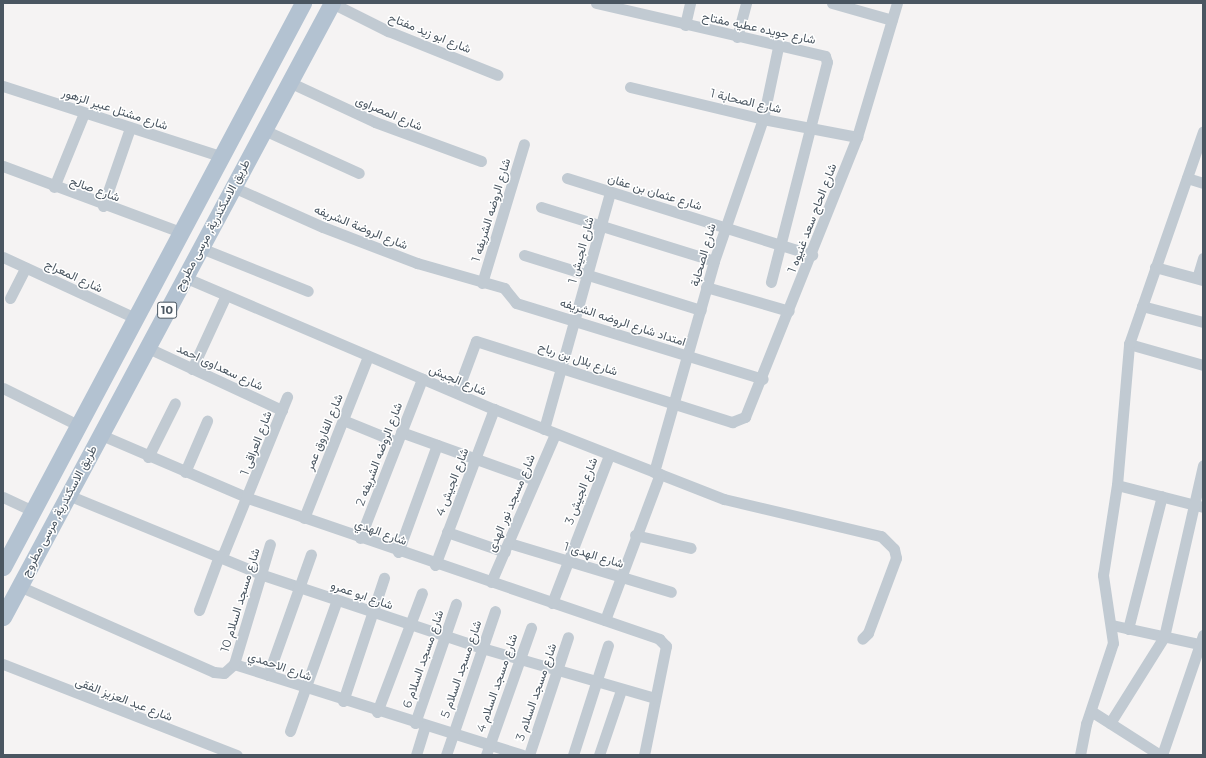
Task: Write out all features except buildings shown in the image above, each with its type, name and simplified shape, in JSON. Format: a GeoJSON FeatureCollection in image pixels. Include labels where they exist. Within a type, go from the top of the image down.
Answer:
{"type":"FeatureCollection","features":[{"type":"Feature","properties":{"kind":"main road","name":"طريق الاسكندرية, مرسى مطروح"},"geometry":{"type":"LineString","coordinates":[[3,617],[99,434],[332,3]]}},
{"type":"Feature","properties":{"kind":"main road","name":"طريق الاسكندرية, مرسى مطروح"},"geometry":{"type":"LineString","coordinates":[[3,567],[302,4]]}},
{"type":"Feature","properties":{"kind":"main road"},"geometry":{"type":"LineString","coordinates":[[281,43],[304,55]]}},
{"type":"Feature","properties":{"kind":"street","name":"شارع ابو زيد مفتاح"},"geometry":{"type":"LineString","coordinates":[[332,3],[388,31],[498,75]]}},
{"type":"Feature","properties":{"kind":"street","name":"شارع جويده عطيه مفتاح"},"geometry":{"type":"LineString","coordinates":[[596,3],[778,47],[822,55],[827,62],[809,128]]}},
{"type":"Feature","properties":{"kind":"street"},"geometry":{"type":"LineString","coordinates":[[685,25],[690,3]]}},
{"type":"Feature","properties":{"kind":"street"},"geometry":{"type":"LineString","coordinates":[[737,37],[746,3]]}},
{"type":"Feature","properties":{"kind":"street"},"geometry":{"type":"LineString","coordinates":[[832,3],[892,20]]}},
{"type":"Feature","properties":{"kind":"street","name":"شارع الحاج سعد غنيوه 1"},"geometry":{"type":"LineString","coordinates":[[726,420],[732,422],[745,417],[762,379],[812,255],[857,137],[897,3]]}},
{"type":"Feature","properties":{"kind":"street","name":"شارع الصحابة"},"geometry":{"type":"LineString","coordinates":[[605,620],[657,473],[706,287],[724,228],[763,119],[778,47]]}},
{"type":"Feature","properties":{"kind":"street","name":"شارع المصراوى"},"geometry":{"type":"LineString","coordinates":[[289,82],[374,122],[481,161]]}},
{"type":"Feature","properties":{"kind":"street","name":"شارع مشتل عبير الزهور"},"geometry":{"type":"LineString","coordinates":[[3,86],[220,156]]}},
{"type":"Feature","properties":{"kind":"street","name":"شارع الصحابة 1"},"geometry":{"type":"LineString","coordinates":[[630,87],[763,119],[857,137]]}},
{"type":"Feature","properties":{"kind":"street"},"geometry":{"type":"LineString","coordinates":[[54,187],[84,113]]}},
{"type":"Feature","properties":{"kind":"street"},"geometry":{"type":"LineString","coordinates":[[103,206],[130,128]]}},
{"type":"Feature","properties":{"kind":"street"},"geometry":{"type":"LineString","coordinates":[[771,282],[809,128]]}},
{"type":"Feature","properties":{"kind":"street"},"geometry":{"type":"LineString","coordinates":[[264,130],[359,173]]}},
{"type":"Feature","properties":{"kind":"street"},"geometry":{"type":"LineString","coordinates":[[1080,755],[1113,643],[1112,625],[1103,576],[1117,485],[1129,344],[1203,131]]}},
{"type":"Feature","properties":{"kind":"street","name":"شارع الروضه الشريفه 1"},"geometry":{"type":"LineString","coordinates":[[482,283],[524,144]]}},
{"type":"Feature","properties":{"kind":"street","name":"شارع صالح"},"geometry":{"type":"LineString","coordinates":[[3,166],[103,206],[180,232]]}},
{"type":"Feature","properties":{"kind":"street","name":"شارع عثمان بن عفان"},"geometry":{"type":"LineString","coordinates":[[567,178],[812,255]]}},
{"type":"Feature","properties":{"kind":"street"},"geometry":{"type":"LineString","coordinates":[[1187,178],[1203,183]]}},
{"type":"Feature","properties":{"kind":"street","name":"شارع الروضة الشريفه"},"geometry":{"type":"LineString","coordinates":[[233,187],[323,227],[482,283]]}},
{"type":"Feature","properties":{"kind":"street","name":"شارع الجيش 1"},"geometry":{"type":"LineString","coordinates":[[550,431],[563,368],[610,192]]}},
{"type":"Feature","properties":{"kind":"street"},"geometry":{"type":"LineString","coordinates":[[541,207],[714,261]]}},
{"type":"Feature","properties":{"kind":"street"},"geometry":{"type":"LineString","coordinates":[[200,248],[308,291]]}},
{"type":"Feature","properties":{"kind":"street"},"geometry":{"type":"LineString","coordinates":[[524,255],[701,310]]}},
{"type":"Feature","properties":{"kind":"street","name":"شارع المعراج"},"geometry":{"type":"LineString","coordinates":[[3,257],[135,318]]}},
{"type":"Feature","properties":{"kind":"street"},"geometry":{"type":"LineString","coordinates":[[1155,266],[1200,279],[1203,258]]}},
{"type":"Feature","properties":{"kind":"street"},"geometry":{"type":"LineString","coordinates":[[10,298],[25,268]]}},
{"type":"Feature","properties":{"kind":"street","name":"شارع الجيش"},"geometry":{"type":"LineString","coordinates":[[184,277],[494,409],[724,499],[872,533],[888,541],[896,558],[868,632],[862,639]]}},
{"type":"Feature","properties":{"kind":"street","name":"امتداد شارع الروضه الشريفه"},"geometry":{"type":"LineString","coordinates":[[482,283],[506,290],[516,303],[576,320],[762,379]]}},
{"type":"Feature","properties":{"kind":"street"},"geometry":{"type":"LineString","coordinates":[[706,287],[789,311]]}},
{"type":"Feature","properties":{"kind":"street"},"geometry":{"type":"LineString","coordinates":[[192,369],[226,295]]}},
{"type":"Feature","properties":{"kind":"street"},"geometry":{"type":"LineString","coordinates":[[1142,306],[1203,322]]}},
{"type":"Feature","properties":{"kind":"street","name":"شارع بلال بن رباح"},"geometry":{"type":"LineString","coordinates":[[457,392],[476,341],[726,420]]}},
{"type":"Feature","properties":{"kind":"street"},"geometry":{"type":"LineString","coordinates":[[1129,344],[1203,365]]}},
{"type":"Feature","properties":{"kind":"street","name":"شارع سعداوى احمد"},"geometry":{"type":"LineString","coordinates":[[146,347],[282,410]]}},
{"type":"Feature","properties":{"kind":"street","name":"شارع الفاروق عمر"},"geometry":{"type":"LineString","coordinates":[[304,518],[368,356]]}},
{"type":"Feature","properties":{"kind":"street","name":"شارع الروضه الشريفه 2"},"geometry":{"type":"LineString","coordinates":[[360,538],[422,379]]}},
{"type":"Feature","properties":{"kind":"street"},"geometry":{"type":"LineString","coordinates":[[3,388],[78,425]]}},
{"type":"Feature","properties":{"kind":"street","name":"شارع العراقى 1"},"geometry":{"type":"LineString","coordinates":[[199,610],[220,557],[248,498],[288,397]]}},
{"type":"Feature","properties":{"kind":"street"},"geometry":{"type":"LineString","coordinates":[[148,457],[175,403]]}},
{"type":"Feature","properties":{"kind":"street","name":"شارع الجيش 4"},"geometry":{"type":"LineString","coordinates":[[435,565],[494,409]]}},
{"type":"Feature","properties":{"kind":"street"},"geometry":{"type":"LineString","coordinates":[[343,420],[399,437],[437,445],[535,480]]}},
{"type":"Feature","properties":{"kind":"street"},"geometry":{"type":"LineString","coordinates":[[185,472],[207,421]]}},
{"type":"Feature","properties":{"kind":"street","name":"شارع مسجد نور الهدى"},"geometry":{"type":"LineString","coordinates":[[491,582],[507,548],[535,480],[550,431]]}},
{"type":"Feature","properties":{"kind":"street","name":"شارع الهدي"},"geometry":{"type":"LineString","coordinates":[[99,434],[148,457],[248,498],[435,565],[491,582],[660,639],[666,646],[655,698]]}},
{"type":"Feature","properties":{"kind":"street"},"geometry":{"type":"LineString","coordinates":[[398,552],[437,445]]}},
{"type":"Feature","properties":{"kind":"street","name":"شارع الجيش 3"},"geometry":{"type":"LineString","coordinates":[[552,603],[609,455]]}},
{"type":"Feature","properties":{"kind":"street"},"geometry":{"type":"LineString","coordinates":[[1110,723],[1164,637],[1198,505],[1203,465]]}},
{"type":"Feature","properties":{"kind":"street"},"geometry":{"type":"LineString","coordinates":[[1117,485],[1198,505]]}},
{"type":"Feature","properties":{"kind":"street","name":"شارع ابو عمرو"},"geometry":{"type":"LineString","coordinates":[[68,495],[263,575],[299,588],[598,684],[655,698]]}},
{"type":"Feature","properties":{"kind":"street"},"geometry":{"type":"LineString","coordinates":[[3,496],[33,511]]}},
{"type":"Feature","properties":{"kind":"street"},"geometry":{"type":"LineString","coordinates":[[1128,629],[1162,496]]}},
{"type":"Feature","properties":{"kind":"street","name":"شارع الهدى 1"},"geometry":{"type":"LineString","coordinates":[[447,532],[507,548],[568,561],[671,592]]}},
{"type":"Feature","properties":{"kind":"street"},"geometry":{"type":"LineString","coordinates":[[635,535],[691,548]]}},
{"type":"Feature","properties":{"kind":"street","name":"شارع مسجد السلام 10"},"geometry":{"type":"LineString","coordinates":[[234,664],[263,575],[270,544]]}},
{"type":"Feature","properties":{"kind":"street"},"geometry":{"type":"LineString","coordinates":[[268,676],[311,554]]}},
{"type":"Feature","properties":{"kind":"street"},"geometry":{"type":"LineString","coordinates":[[343,701],[384,578]]}},
{"type":"Feature","properties":{"kind":"street","name":"شارع الاحمدي"},"geometry":{"type":"LineString","coordinates":[[19,586],[214,672],[224,673],[234,664],[343,701],[452,735],[488,751],[522,755]]}},
{"type":"Feature","properties":{"kind":"street"},"geometry":{"type":"LineString","coordinates":[[377,712],[408,624],[422,593]]}},
{"type":"Feature","properties":{"kind":"street"},"geometry":{"type":"LineString","coordinates":[[290,731],[337,600]]}},
{"type":"Feature","properties":{"kind":"street","name":"شارع مسجد السلام 6"},"geometry":{"type":"LineString","coordinates":[[416,755],[420,725],[445,636],[456,604]]}},
{"type":"Feature","properties":{"kind":"street","name":"شارع مسجد السلام 5"},"geometry":{"type":"LineString","coordinates":[[446,755],[495,612]]}},
{"type":"Feature","properties":{"kind":"street"},"geometry":{"type":"LineString","coordinates":[[1092,711],[1161,755],[1202,642],[1164,637],[1112,625]]}},
{"type":"Feature","properties":{"kind":"street","name":"شارع مسجد السلام 4"},"geometry":{"type":"LineString","coordinates":[[488,751],[518,659],[531,628]]}},
{"type":"Feature","properties":{"kind":"street","name":"شارع مسجد السلام 3"},"geometry":{"type":"LineString","coordinates":[[529,755],[568,637]]}},
{"type":"Feature","properties":{"kind":"street"},"geometry":{"type":"LineString","coordinates":[[573,755],[598,684],[608,645]]}},
{"type":"Feature","properties":{"kind":"street","name":"شارع عبد العزيز الفقى"},"geometry":{"type":"LineString","coordinates":[[3,664],[237,755]]}},
{"type":"Feature","properties":{"kind":"street"},"geometry":{"type":"LineString","coordinates":[[599,755],[621,690]]}},
{"type":"Feature","properties":{"kind":"street"},"geometry":{"type":"LineString","coordinates":[[644,755],[655,698]]}}]}
